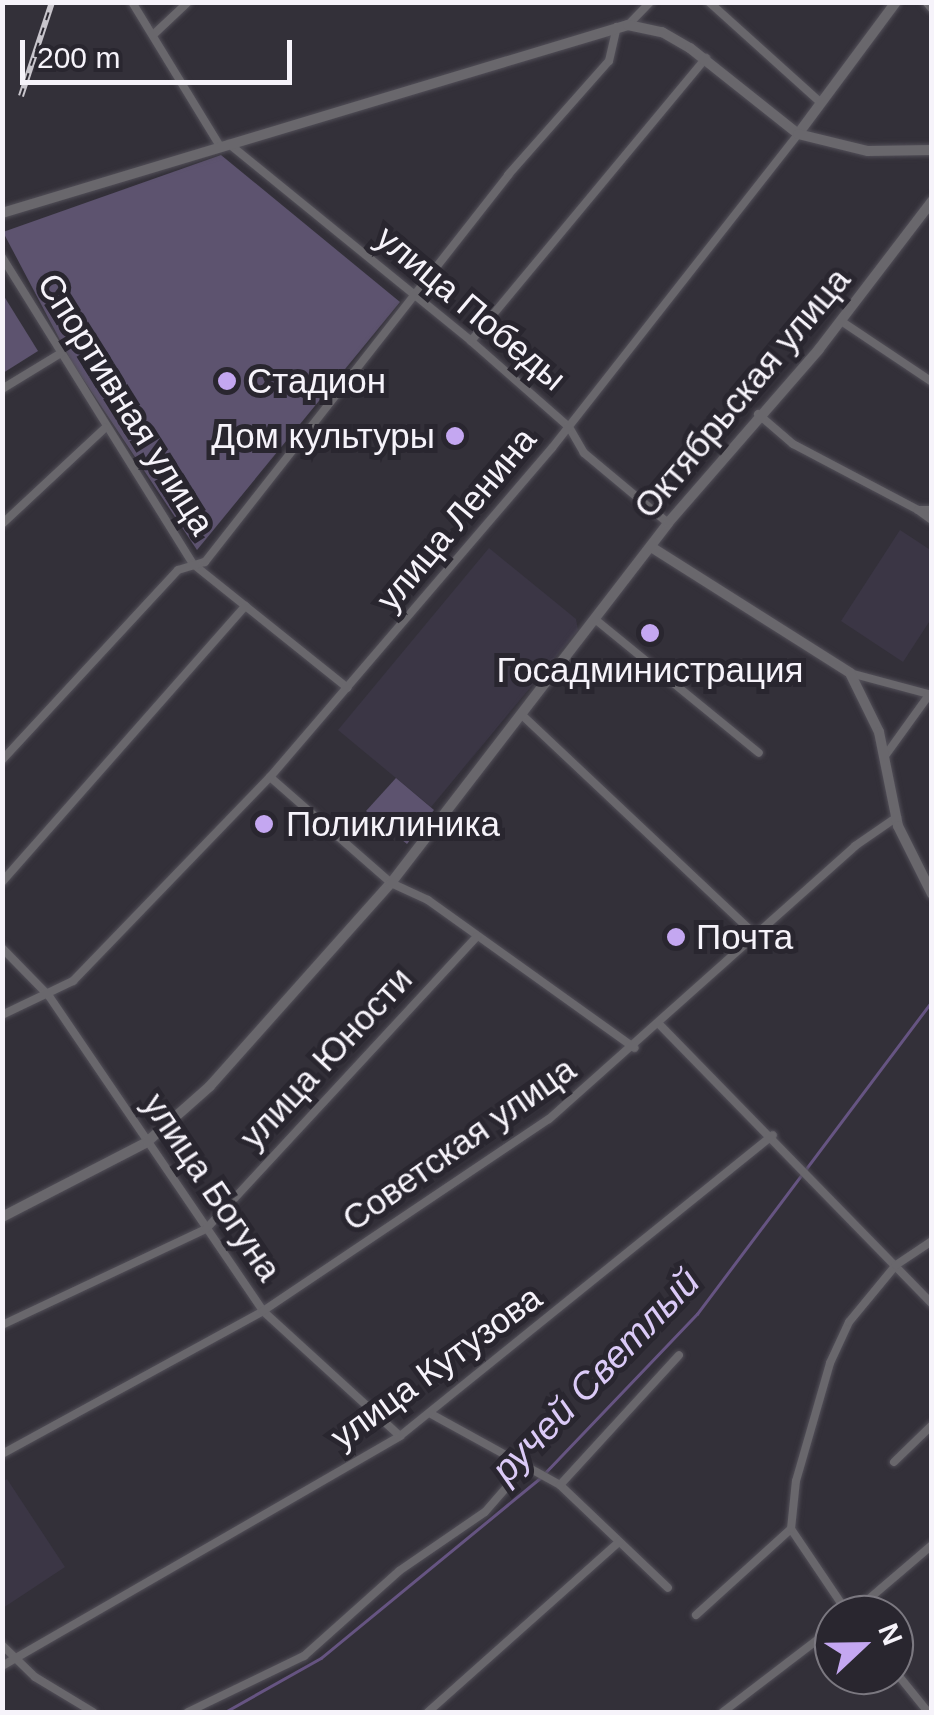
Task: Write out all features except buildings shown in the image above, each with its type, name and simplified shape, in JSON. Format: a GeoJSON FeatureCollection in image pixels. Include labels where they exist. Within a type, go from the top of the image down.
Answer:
{"type":"FeatureCollection","features":[{"type":"Feature","properties":{"kind":"street","name":"улица Победы"},"geometry":{"type":"LineString","coordinates":[[132,2],[224,144],[471,341],[569,427],[584,453],[668,523]]}},
{"type":"Feature","properties":{"kind":"street"},"geometry":{"type":"LineString","coordinates":[[153,35],[188,2]]}},
{"type":"Feature","properties":{"kind":"street"},"geometry":{"type":"LineString","coordinates":[[2,212],[622,26],[650,2]]}},
{"type":"Feature","properties":{"kind":"street"},"geometry":{"type":"LineString","coordinates":[[709,2],[819,102]]}},
{"type":"Feature","properties":{"kind":"street","name":"улица Ленина"},"geometry":{"type":"LineString","coordinates":[[2,1015],[49,996],[90,965],[270,777],[569,427],[896,2]]}},
{"type":"Feature","properties":{"kind":"street"},"geometry":{"type":"LineString","coordinates":[[926,2],[932,9]]}},
{"type":"Feature","properties":{"kind":"street"},"geometry":{"type":"LineString","coordinates":[[622,26],[662,32],[706,58],[798,134],[868,151],[929,151]]}},
{"type":"Feature","properties":{"kind":"street"},"geometry":{"type":"LineString","coordinates":[[2,760],[178,570],[205,562],[414,294],[609,60],[622,26]]}},
{"type":"Feature","properties":{"kind":"street"},"geometry":{"type":"LineString","coordinates":[[471,341],[706,58]]}},
{"type":"Feature","properties":{"kind":"street","name":"Октябрьская улица"},"geometry":{"type":"LineString","coordinates":[[2,1217],[147,1142],[210,1086],[391,883],[668,523],[841,321],[932,202]]}},
{"type":"Feature","properties":{"kind":"street","name":"Спортивная улица"},"geometry":{"type":"LineString","coordinates":[[2,257],[193,564],[348,688]]}},
{"type":"Feature","properties":{"kind":"street"},"geometry":{"type":"LineString","coordinates":[[841,321],[932,382]]}},
{"type":"Feature","properties":{"kind":"street"},"geometry":{"type":"LineString","coordinates":[[2,389],[60,353]]}},
{"type":"Feature","properties":{"kind":"street"},"geometry":{"type":"LineString","coordinates":[[758,414],[793,444],[932,520]]}},
{"type":"Feature","properties":{"kind":"street"},"geometry":{"type":"LineString","coordinates":[[2,524],[105,428]]}},
{"type":"Feature","properties":{"kind":"street"},"geometry":{"type":"LineString","coordinates":[[918,510],[932,510]]}},
{"type":"Feature","properties":{"kind":"street"},"geometry":{"type":"LineString","coordinates":[[651,546],[850,673],[930,694],[885,756]]}},
{"type":"Feature","properties":{"kind":"street"},"geometry":{"type":"LineString","coordinates":[[2,882],[246,606]]}},
{"type":"Feature","properties":{"kind":"street"},"geometry":{"type":"LineString","coordinates":[[596,620],[758,753]]}},
{"type":"Feature","properties":{"kind":"street"},"geometry":{"type":"LineString","coordinates":[[850,673],[869,700],[900,814],[898,826],[932,894]]}},
{"type":"Feature","properties":{"kind":"street"},"geometry":{"type":"LineString","coordinates":[[522,716],[754,934]]}},
{"type":"Feature","properties":{"kind":"street"},"geometry":{"type":"LineString","coordinates":[[270,777],[391,883],[477,936],[635,1048]]}},
{"type":"Feature","properties":{"kind":"street","name":"Советская улица"},"geometry":{"type":"LineString","coordinates":[[2,1454],[262,1312],[548,1119],[635,1048],[754,934],[900,814]]}},
{"type":"Feature","properties":{"kind":"street","name":"улица Юности"},"geometry":{"type":"LineString","coordinates":[[2,1326],[206,1229],[477,936]]}},
{"type":"Feature","properties":{"kind":"street","name":"улица Богуна"},"geometry":{"type":"LineString","coordinates":[[2,948],[49,996],[262,1312],[400,1436]]}},
{"type":"Feature","properties":{"kind":"street"},"geometry":{"type":"LineString","coordinates":[[660,1025],[773,1135],[932,1304]]}},
{"type":"Feature","properties":{"kind":"street","name":"улица Кутузова"},"geometry":{"type":"LineString","coordinates":[[2,1666],[400,1436],[773,1135]]}},
{"type":"Feature","properties":{"kind":"street"},"geometry":{"type":"LineString","coordinates":[[836,1595],[791,1529],[796,1481],[830,1364],[850,1322],[896,1265],[932,1241]]}},
{"type":"Feature","properties":{"kind":"street"},"geometry":{"type":"LineString","coordinates":[[560,1484],[679,1355]]}},
{"type":"Feature","properties":{"kind":"street"},"geometry":{"type":"LineString","coordinates":[[431,1414],[560,1484],[668,1588]]}},
{"type":"Feature","properties":{"kind":"street"},"geometry":{"type":"LineString","coordinates":[[894,1462],[932,1425]]}},
{"type":"Feature","properties":{"kind":"street"},"geometry":{"type":"LineString","coordinates":[[188,1712],[304,1656],[399,1571],[485,1512],[510,1482],[518,1458]]}},
{"type":"Feature","properties":{"kind":"street"},"geometry":{"type":"LineString","coordinates":[[696,1615],[791,1529]]}},
{"type":"Feature","properties":{"kind":"street"},"geometry":{"type":"LineString","coordinates":[[428,1712],[619,1542]]}},
{"type":"Feature","properties":{"kind":"street"},"geometry":{"type":"LineString","coordinates":[[873,1595],[932,1545]]}},
{"type":"Feature","properties":{"kind":"street"},"geometry":{"type":"LineString","coordinates":[[723,1712],[814,1642]]}},
{"type":"Feature","properties":{"kind":"street"},"geometry":{"type":"LineString","coordinates":[[2,1645],[14,1658],[93,1712]]}},
{"type":"Feature","properties":{"kind":"shaded area"},"geometry":{"type":"Polygon","coordinates":[[[221,155],[400,302],[197,550],[71,361],[3,232],[221,155]]]}},
{"type":"Feature","properties":{"kind":"shaded area"},"geometry":{"type":"Polygon","coordinates":[[[2,293],[38,351],[3,373],[2,373],[2,293]]]}},
{"type":"Feature","properties":{"kind":"shaded area"},"geometry":{"type":"Polygon","coordinates":[[[900,530],[932,551],[931,619],[903,662],[841,621],[900,530]]]}},
{"type":"Feature","properties":{"kind":"shaded area"},"geometry":{"type":"Polygon","coordinates":[[[489,548],[576,619],[578,630],[431,807],[338,730],[489,548]]]}},
{"type":"Feature","properties":{"kind":"shaded area"},"geometry":{"type":"Polygon","coordinates":[[[396,778],[434,810],[407,844],[366,811],[396,778]]]}},
{"type":"Feature","properties":{"kind":"shaded area"},"geometry":{"type":"Polygon","coordinates":[[[7,1479],[65,1567],[3,1608],[2,1482],[7,1479]]]}},
{"type":"Feature","properties":{"kind":"waterway","name":"ручей Светлый"},"geometry":{"type":"LineString","coordinates":[[225,1712],[321,1658],[541,1477],[697,1314],[932,1001]]}},
{"type":"Feature","properties":{"kind":"railway"},"geometry":{"type":"LineString","coordinates":[[21,96],[52,2]]}},
{"type":"Feature","properties":{"kind":"place","name":"Стадион"},"geometry":{"type":"Point","coordinates":[227,381]}},
{"type":"Feature","properties":{"kind":"place","name":"Дом культуры"},"geometry":{"type":"Point","coordinates":[455,436]}},
{"type":"Feature","properties":{"kind":"place","name":"Госадминистрация"},"geometry":{"type":"Point","coordinates":[650,633]}},
{"type":"Feature","properties":{"kind":"place","name":"Поликлиника"},"geometry":{"type":"Point","coordinates":[264,824]}},
{"type":"Feature","properties":{"kind":"place","name":"Почта"},"geometry":{"type":"Point","coordinates":[676,937]}}]}
